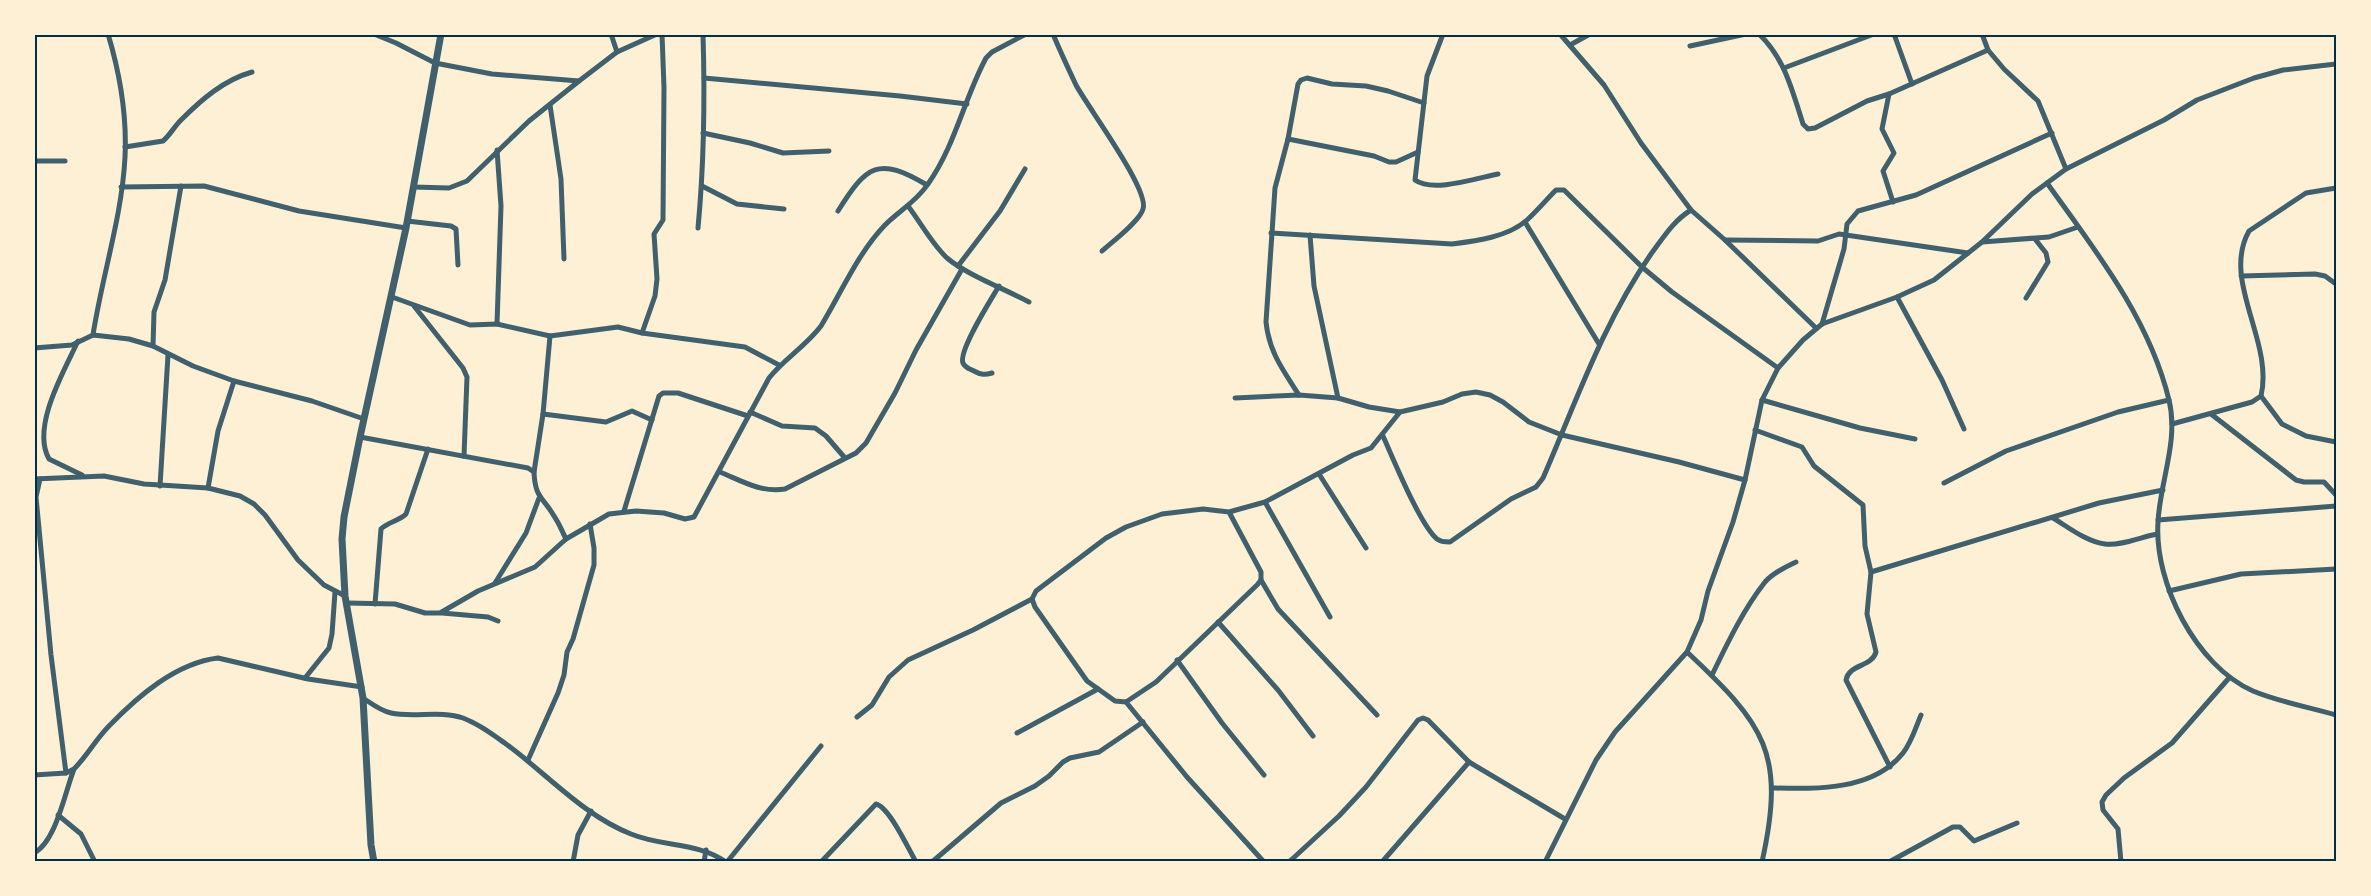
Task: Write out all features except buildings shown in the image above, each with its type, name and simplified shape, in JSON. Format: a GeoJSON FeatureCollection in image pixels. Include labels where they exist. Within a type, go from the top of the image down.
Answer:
{"type":"FeatureCollection","features":[{"type":"Feature","properties":{"kind":"street"},"geometry":{"type":"LineString","coordinates":[[93,334],[121,187],[125,147],[121,92],[108,34]]}},
{"type":"Feature","properties":{"kind":"street"},"geometry":{"type":"LineString","coordinates":[[374,34],[435,63],[492,74],[579,81]]}},
{"type":"Feature","properties":{"kind":"street"},"geometry":{"type":"LineString","coordinates":[[374,861],[371,845],[362,687],[346,600],[342,539],[344,517],[360,437],[392,297],[441,34]]}},
{"type":"Feature","properties":{"kind":"street"},"geometry":{"type":"LineString","coordinates":[[611,34],[617,52]]}},
{"type":"Feature","properties":{"kind":"street"},"geometry":{"type":"LineString","coordinates":[[413,187],[449,188],[468,181],[497,150],[579,81],[617,52],[660,34],[664,141],[663,220],[654,234],[657,279],[655,296],[642,333]]}},
{"type":"Feature","properties":{"kind":"street"},"geometry":{"type":"LineString","coordinates":[[698,228],[702,186],[703,34]]}},
{"type":"Feature","properties":{"kind":"street"},"geometry":{"type":"LineString","coordinates":[[440,613],[494,584],[535,567],[566,539],[609,514],[624,511],[664,513],[690,519],[698,513],[769,378],[779,365],[813,337],[866,249],[885,225],[927,186],[949,148],[986,58],[992,52],[1026,34]]}},
{"type":"Feature","properties":{"kind":"street"},"geometry":{"type":"LineString","coordinates":[[1053,34],[1077,86],[1131,171],[1143,198],[1144,208],[1138,217],[1102,251]]}},
{"type":"Feature","properties":{"kind":"street"},"geometry":{"type":"LineString","coordinates":[[1443,34],[1431,63],[1414,176],[1417,182],[1439,186],[1498,174]]}},
{"type":"Feature","properties":{"kind":"street"},"geometry":{"type":"LineString","coordinates":[[1560,34],[1604,85],[1641,143],[1691,210],[1816,328]]}},
{"type":"Feature","properties":{"kind":"street"},"geometry":{"type":"LineString","coordinates":[[1570,45],[1590,34]]}},
{"type":"Feature","properties":{"kind":"street"},"geometry":{"type":"LineString","coordinates":[[1690,46],[1746,34]]}},
{"type":"Feature","properties":{"kind":"street"},"geometry":{"type":"LineString","coordinates":[[1759,34],[1772,47],[1784,68],[1803,124],[1808,129],[1815,128],[1868,101],[1988,50]]}},
{"type":"Feature","properties":{"kind":"street"},"geometry":{"type":"LineString","coordinates":[[1784,68],[1874,34]]}},
{"type":"Feature","properties":{"kind":"street"},"geometry":{"type":"LineString","coordinates":[[1894,34],[1912,84]]}},
{"type":"Feature","properties":{"kind":"street"},"geometry":{"type":"LineString","coordinates":[[1982,34],[1988,50],[2004,69],[2038,101],[2066,170]]}},
{"type":"Feature","properties":{"kind":"street"},"geometry":{"type":"LineString","coordinates":[[1545,861],[1596,760],[1615,732],[1687,652],[1701,620],[1708,591],[1744,480],[1762,400],[1778,368],[1793,349],[1822,324],[1897,297],[1934,280],[1982,242],[2032,194],[2047,183],[2066,170],[2164,120],[2197,100],[2222,89],[2283,70],[2337,64]]}},
{"type":"Feature","properties":{"kind":"street"},"geometry":{"type":"LineString","coordinates":[[125,147],[163,141],[179,121],[209,94],[236,77],[252,72]]}},
{"type":"Feature","properties":{"kind":"street"},"geometry":{"type":"LineString","coordinates":[[704,78],[967,104]]}},
{"type":"Feature","properties":{"kind":"street"},"geometry":{"type":"LineString","coordinates":[[1299,395],[1274,355],[1268,340],[1266,322],[1275,188],[1288,139],[1298,84],[1307,78],[1332,84],[1366,86],[1424,102]]}},
{"type":"Feature","properties":{"kind":"street"},"geometry":{"type":"LineString","coordinates":[[1889,94],[1882,129],[1894,153],[1883,171],[1893,202]]}},
{"type":"Feature","properties":{"kind":"street"},"geometry":{"type":"LineString","coordinates":[[550,105],[561,187],[564,259]]}},
{"type":"Feature","properties":{"kind":"street"},"geometry":{"type":"LineString","coordinates":[[703,133],[783,153],[829,151]]}},
{"type":"Feature","properties":{"kind":"street"},"geometry":{"type":"LineString","coordinates":[[1822,324],[1844,249],[1847,224],[1858,211],[1916,195],[1958,178],[2052,133]]}},
{"type":"Feature","properties":{"kind":"street"},"geometry":{"type":"LineString","coordinates":[[1288,139],[1374,156],[1389,162],[1396,162],[1418,152]]}},
{"type":"Feature","properties":{"kind":"street"},"geometry":{"type":"LineString","coordinates":[[497,150],[501,206],[497,324]]}},
{"type":"Feature","properties":{"kind":"street"},"geometry":{"type":"LineString","coordinates":[[34,161],[65,161]]}},
{"type":"Feature","properties":{"kind":"street"},"geometry":{"type":"LineString","coordinates":[[838,211],[860,179],[873,170],[889,168],[904,172],[927,186]]}},
{"type":"Feature","properties":{"kind":"street"},"geometry":{"type":"LineString","coordinates":[[720,472],[760,490],[772,491],[785,489],[856,453],[866,443],[896,393],[960,268],[1000,211],[1025,169]]}},
{"type":"Feature","properties":{"kind":"street"},"geometry":{"type":"LineString","coordinates":[[2047,183],[2118,284],[2136,316],[2151,349],[2169,400],[2172,424],[2157,534],[2169,591],[2183,623],[2229,678],[2253,691],[2337,715]]}},
{"type":"Feature","properties":{"kind":"street"},"geometry":{"type":"LineString","coordinates":[[153,346],[154,312],[165,280],[181,186]]}},
{"type":"Feature","properties":{"kind":"street"},"geometry":{"type":"LineString","coordinates":[[121,187],[204,186],[300,211],[406,224],[451,226],[456,229],[458,265]]}},
{"type":"Feature","properties":{"kind":"street"},"geometry":{"type":"LineString","coordinates":[[702,186],[737,204],[784,209]]}},
{"type":"Feature","properties":{"kind":"street"},"geometry":{"type":"LineString","coordinates":[[2172,424],[2252,402],[2261,396],[2262,365],[2258,338],[2241,276],[2241,253],[2249,231],[2306,193],[2337,188]]}},
{"type":"Feature","properties":{"kind":"street"},"geometry":{"type":"LineString","coordinates":[[1271,233],[1452,244],[1474,241],[1500,234],[1525,222],[1556,190],[1564,190],[1642,267],[1672,292],[1778,368]]}},
{"type":"Feature","properties":{"kind":"street"},"geometry":{"type":"LineString","coordinates":[[908,206],[940,251],[960,268],[1029,302]]}},
{"type":"Feature","properties":{"kind":"street"},"geometry":{"type":"LineString","coordinates":[[1383,436],[1423,519],[1436,538],[1443,543],[1450,542],[1511,499],[1536,487],[1543,478],[1562,435],[1599,344],[1642,267],[1670,228],[1681,216],[1691,210]]}},
{"type":"Feature","properties":{"kind":"street"},"geometry":{"type":"LineString","coordinates":[[1525,222],[1599,344]]}},
{"type":"Feature","properties":{"kind":"street"},"geometry":{"type":"LineString","coordinates":[[1982,242],[2049,237],[2078,226]]}},
{"type":"Feature","properties":{"kind":"street"},"geometry":{"type":"LineString","coordinates":[[1725,240],[1818,241],[1834,234],[1968,253]]}},
{"type":"Feature","properties":{"kind":"street"},"geometry":{"type":"LineString","coordinates":[[1310,235],[1314,286],[1338,398]]}},
{"type":"Feature","properties":{"kind":"street"},"geometry":{"type":"LineString","coordinates":[[2026,298],[2048,262],[2046,254],[2035,239]]}},
{"type":"Feature","properties":{"kind":"street"},"geometry":{"type":"LineString","coordinates":[[2241,276],[2315,274],[2325,276],[2337,284]]}},
{"type":"Feature","properties":{"kind":"street"},"geometry":{"type":"LineString","coordinates":[[992,373],[979,374],[966,367],[962,362],[962,356],[974,328],[999,286]]}},
{"type":"Feature","properties":{"kind":"street"},"geometry":{"type":"LineString","coordinates":[[392,297],[470,325],[497,324],[550,336],[618,327],[642,333],[746,347],[779,365]]}},
{"type":"Feature","properties":{"kind":"street"},"geometry":{"type":"LineString","coordinates":[[1897,297],[1942,380],[1964,429]]}},
{"type":"Feature","properties":{"kind":"street"},"geometry":{"type":"LineString","coordinates":[[413,305],[463,368],[467,377],[464,456]]}},
{"type":"Feature","properties":{"kind":"street"},"geometry":{"type":"LineString","coordinates":[[34,348],[72,345],[93,334],[129,339],[153,346],[168,355],[234,381],[312,401],[364,419]]}},
{"type":"Feature","properties":{"kind":"street"},"geometry":{"type":"LineString","coordinates":[[550,336],[543,414],[534,472],[535,487],[539,498],[554,515],[566,539]]}},
{"type":"Feature","properties":{"kind":"street"},"geometry":{"type":"LineString","coordinates":[[78,341],[52,397],[45,431],[45,448],[49,459],[84,476]]}},
{"type":"Feature","properties":{"kind":"street"},"geometry":{"type":"LineString","coordinates":[[160,486],[168,355]]}},
{"type":"Feature","properties":{"kind":"street"},"geometry":{"type":"LineString","coordinates":[[208,488],[218,431],[234,381]]}},
{"type":"Feature","properties":{"kind":"street"},"geometry":{"type":"LineString","coordinates":[[624,511],[659,396],[668,392],[749,414],[782,426],[815,428],[826,436],[845,458]]}},
{"type":"Feature","properties":{"kind":"street"},"geometry":{"type":"LineString","coordinates":[[1235,398],[1299,395],[1338,398],[1369,407],[1400,412],[1476,392],[1490,395],[1529,422],[1562,435],[1679,462],[1744,480]]}},
{"type":"Feature","properties":{"kind":"street"},"geometry":{"type":"LineString","coordinates":[[2261,396],[2282,424],[2306,436],[2337,442]]}},
{"type":"Feature","properties":{"kind":"street"},"geometry":{"type":"LineString","coordinates":[[1762,400],[1860,428],[1915,440]]}},
{"type":"Feature","properties":{"kind":"street"},"geometry":{"type":"LineString","coordinates":[[1944,483],[2006,452],[2118,412],[2169,400]]}},
{"type":"Feature","properties":{"kind":"street"},"geometry":{"type":"LineString","coordinates":[[543,414],[606,422],[632,411],[652,420]]}},
{"type":"Feature","properties":{"kind":"street"},"geometry":{"type":"LineString","coordinates":[[857,717],[872,705],[889,677],[908,660],[973,630],[1032,598],[1036,591],[1068,565],[1106,538],[1126,527],[1162,514],[1203,509],[1229,512],[1265,502],[1353,455],[1371,448],[1383,436],[1392,419],[1400,412]]}},
{"type":"Feature","properties":{"kind":"street"},"geometry":{"type":"LineString","coordinates":[[2211,414],[2287,474],[2304,482],[2324,482],[2337,495]]}},
{"type":"Feature","properties":{"kind":"street"},"geometry":{"type":"LineString","coordinates":[[1755,430],[1802,447],[1814,466],[1848,490],[1863,505],[1865,546],[1871,572],[1867,614],[1876,652],[1873,659],[1850,671],[1846,680],[1890,767]]}},
{"type":"Feature","properties":{"kind":"street"},"geometry":{"type":"LineString","coordinates":[[360,437],[528,468],[534,472]]}},
{"type":"Feature","properties":{"kind":"street"},"geometry":{"type":"LineString","coordinates":[[375,604],[381,529],[400,520],[406,514],[428,449]]}},
{"type":"Feature","properties":{"kind":"street"},"geometry":{"type":"LineString","coordinates":[[1319,474],[1366,548]]}},
{"type":"Feature","properties":{"kind":"street"},"geometry":{"type":"LineString","coordinates":[[66,773],[51,655],[36,497],[37,479],[104,476],[160,486],[208,488],[240,496],[254,504],[265,516],[297,560],[346,600],[395,604],[425,613],[488,617],[498,621]]}},
{"type":"Feature","properties":{"kind":"street"},"geometry":{"type":"LineString","coordinates":[[1871,572],[2099,503],[2163,490]]}},
{"type":"Feature","properties":{"kind":"street"},"geometry":{"type":"LineString","coordinates":[[494,584],[526,533],[539,498]]}},
{"type":"Feature","properties":{"kind":"street"},"geometry":{"type":"LineString","coordinates":[[1265,502],[1330,617]]}},
{"type":"Feature","properties":{"kind":"street"},"geometry":{"type":"LineString","coordinates":[[2158,520],[2337,506]]}},
{"type":"Feature","properties":{"kind":"street"},"geometry":{"type":"LineString","coordinates":[[1229,512],[1261,572],[1261,580],[1278,609],[1377,715]]}},
{"type":"Feature","properties":{"kind":"street"},"geometry":{"type":"LineString","coordinates":[[2053,518],[2103,544],[2157,534]]}},
{"type":"Feature","properties":{"kind":"street"},"geometry":{"type":"LineString","coordinates":[[528,760],[558,693],[564,675],[567,652],[573,639],[594,565],[590,524]]}},
{"type":"Feature","properties":{"kind":"street"},"geometry":{"type":"LineString","coordinates":[[1712,675],[1766,581],[1796,562]]}},
{"type":"Feature","properties":{"kind":"street"},"geometry":{"type":"LineString","coordinates":[[2169,591],[2241,574],[2337,569]]}},
{"type":"Feature","properties":{"kind":"street"},"geometry":{"type":"LineString","coordinates":[[1032,598],[1035,608],[1087,681],[1115,701],[1126,702],[1156,682],[1261,580]]}},
{"type":"Feature","properties":{"kind":"street"},"geometry":{"type":"LineString","coordinates":[[305,678],[329,648],[335,592]]}},
{"type":"Feature","properties":{"kind":"street"},"geometry":{"type":"LineString","coordinates":[[1218,622],[1278,690],[1313,736]]}},
{"type":"Feature","properties":{"kind":"street"},"geometry":{"type":"LineString","coordinates":[[1687,652],[1738,703],[1761,737],[1770,761],[1773,788],[1772,808],[1762,861]]}},
{"type":"Feature","properties":{"kind":"street"},"geometry":{"type":"LineString","coordinates":[[34,853],[42,849],[54,830],[74,769],[109,726],[138,699],[177,671],[218,658],[305,678],[362,687]]}},
{"type":"Feature","properties":{"kind":"street"},"geometry":{"type":"LineString","coordinates":[[1177,660],[1264,775]]}},
{"type":"Feature","properties":{"kind":"street"},"geometry":{"type":"LineString","coordinates":[[2121,861],[2118,830],[2103,810],[2102,802],[2106,795],[2124,778],[2172,743],[2229,678]]}},
{"type":"Feature","properties":{"kind":"street"},"geometry":{"type":"LineString","coordinates":[[1017,734],[1098,689]]}},
{"type":"Feature","properties":{"kind":"street"},"geometry":{"type":"LineString","coordinates":[[363,698],[390,713],[462,717],[481,726],[528,760],[562,790],[591,811],[631,834],[706,850],[727,861],[821,746]]}},
{"type":"Feature","properties":{"kind":"street"},"geometry":{"type":"LineString","coordinates":[[1126,702],[1187,777],[1264,861]]}},
{"type":"Feature","properties":{"kind":"street"},"geometry":{"type":"LineString","coordinates":[[1773,788],[1834,787],[1855,782],[1890,767],[1905,751],[1921,715]]}},
{"type":"Feature","properties":{"kind":"street"},"geometry":{"type":"LineString","coordinates":[[1289,861],[1353,802],[1418,720],[1423,718],[1428,720],[1469,762],[1565,819]]}},
{"type":"Feature","properties":{"kind":"street"},"geometry":{"type":"LineString","coordinates":[[932,861],[1001,802],[1035,786],[1050,776],[1063,762],[1099,752],[1143,722]]}},
{"type":"Feature","properties":{"kind":"street"},"geometry":{"type":"LineString","coordinates":[[1382,861],[1469,762]]}},
{"type":"Feature","properties":{"kind":"street"},"geometry":{"type":"LineString","coordinates":[[34,775],[66,773],[74,769]]}},
{"type":"Feature","properties":{"kind":"street"},"geometry":{"type":"LineString","coordinates":[[821,861],[876,804],[880,805],[891,819],[916,861]]}},
{"type":"Feature","properties":{"kind":"street"},"geometry":{"type":"LineString","coordinates":[[573,861],[578,835],[591,811]]}},
{"type":"Feature","properties":{"kind":"street"},"geometry":{"type":"LineString","coordinates":[[58,815],[81,834],[95,861]]}},
{"type":"Feature","properties":{"kind":"street"},"geometry":{"type":"LineString","coordinates":[[1889,861],[1953,827],[1960,827],[1974,842],[2017,823]]}},
{"type":"Feature","properties":{"kind":"street"},"geometry":{"type":"LineString","coordinates":[[704,861],[706,850]]}}]}
